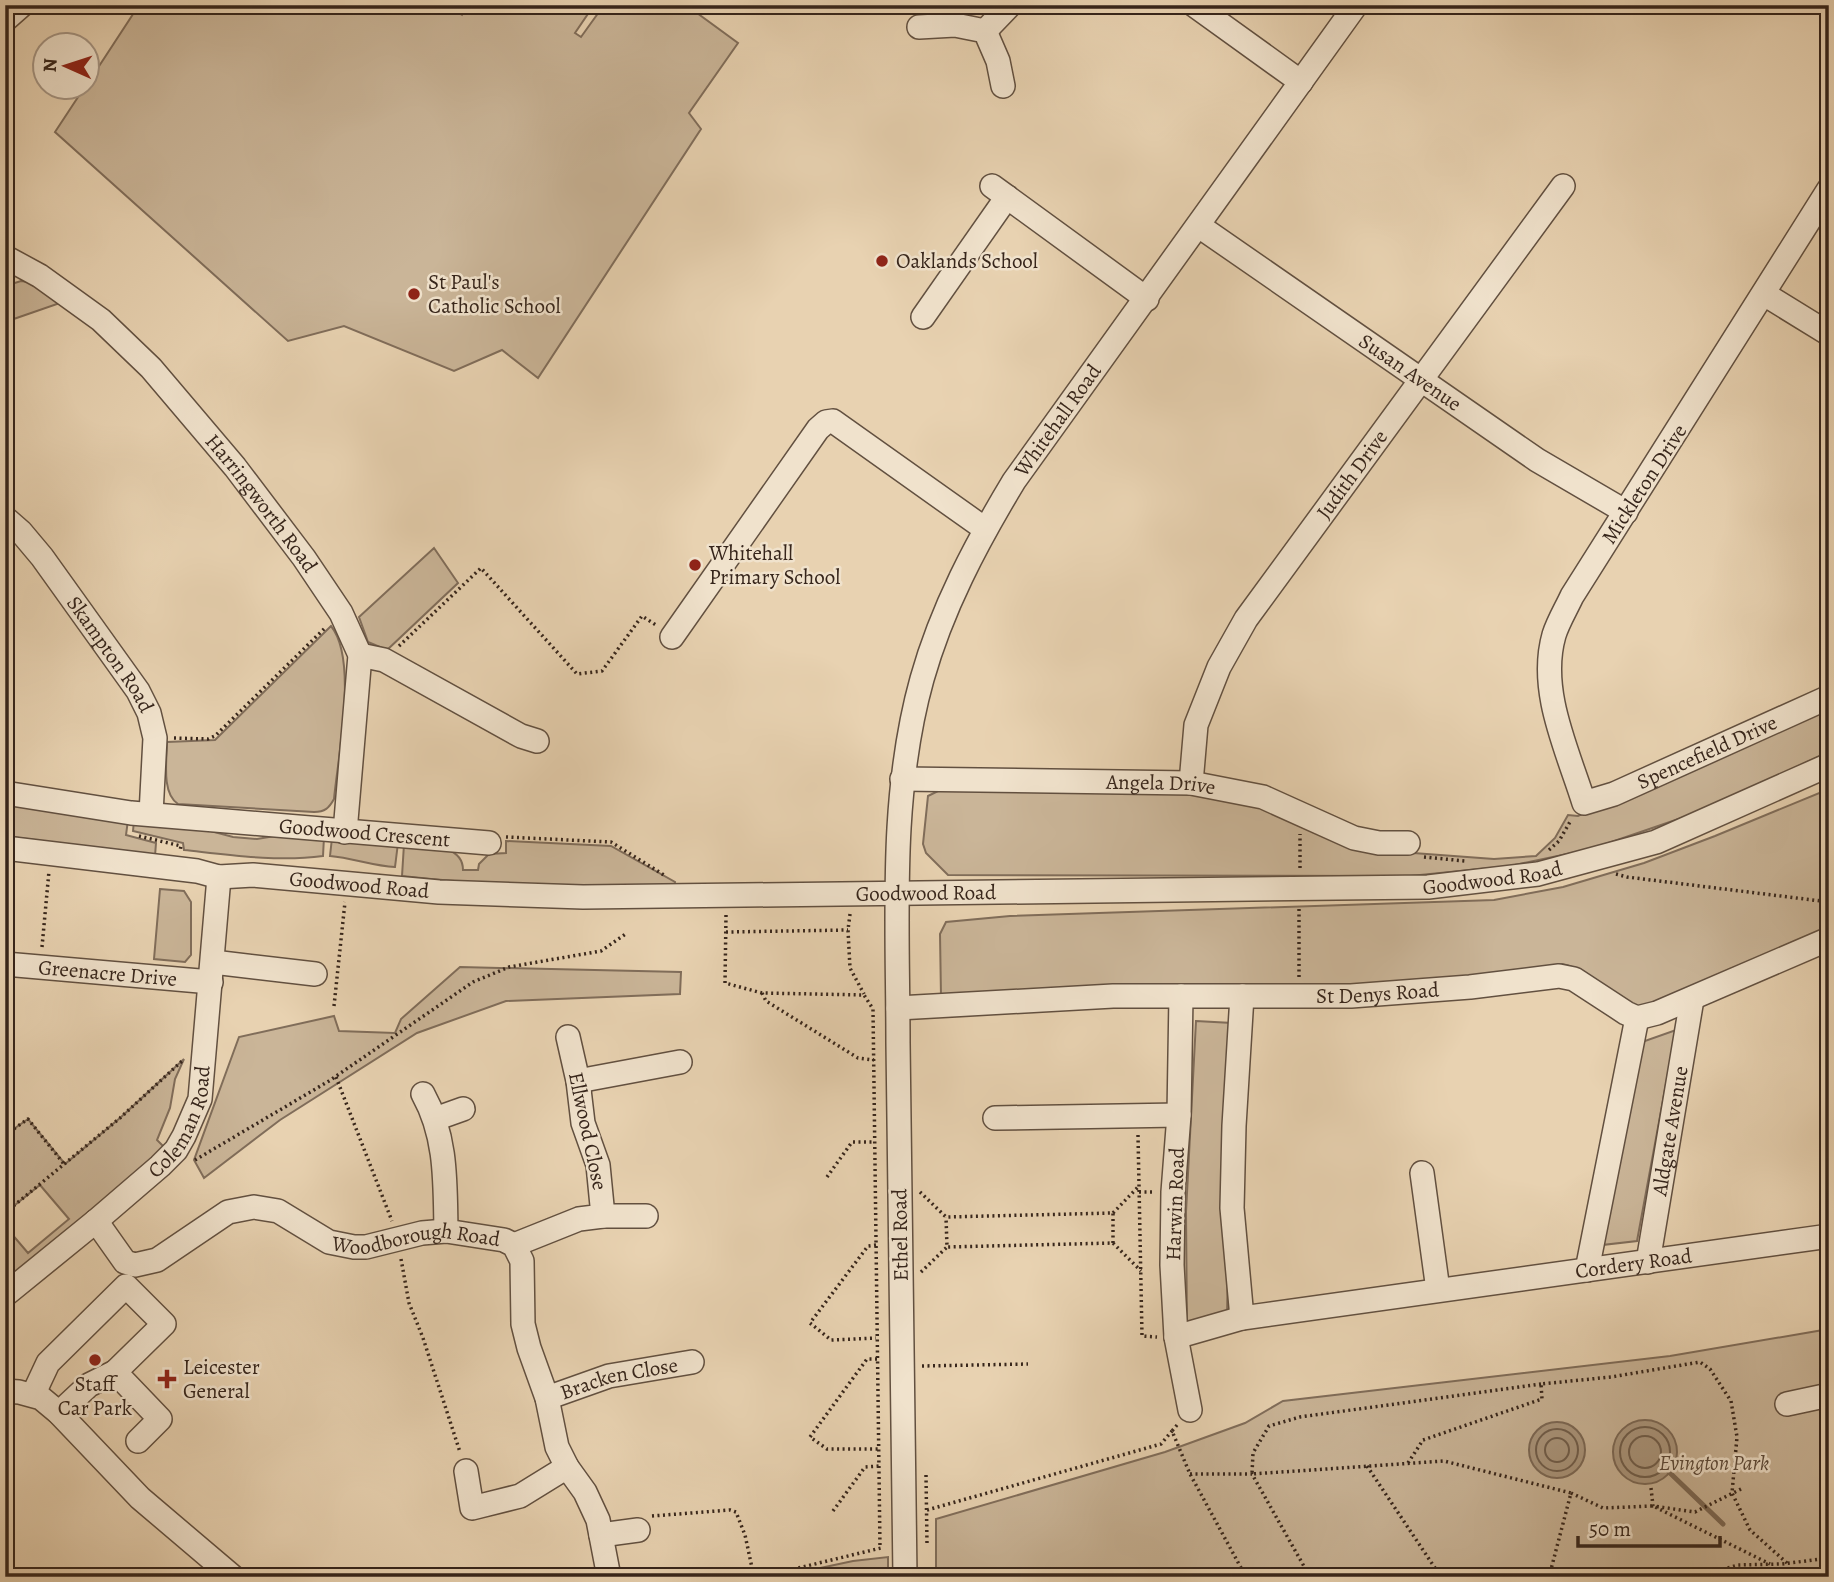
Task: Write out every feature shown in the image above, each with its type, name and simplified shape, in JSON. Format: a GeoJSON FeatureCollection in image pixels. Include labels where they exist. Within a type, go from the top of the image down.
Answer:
{"type":"FeatureCollection","features":[{"type":"Feature","properties":{"kind":"street"},"geometry":{"type":"LineString","coordinates":[[5,20],[22,5]]}},
{"type":"Feature","properties":{"kind":"street"},"geometry":{"type":"LineString","coordinates":[[985,31],[1010,5]]}},
{"type":"Feature","properties":{"kind":"street"},"geometry":{"type":"LineString","coordinates":[[1194,5],[1301,82]]}},
{"type":"Feature","properties":{"kind":"street","name":"Whitehall Road"},"geometry":{"type":"LineString","coordinates":[[898,894],[902,779],[922,677],[954,587],[1014,481],[1356,5]]}},
{"type":"Feature","properties":{"kind":"street"},"geometry":{"type":"LineString","coordinates":[[919,27],[955,25],[985,31]]}},
{"type":"Feature","properties":{"kind":"street"},"geometry":{"type":"LineString","coordinates":[[985,31],[998,61],[1003,86]]}},
{"type":"Feature","properties":{"kind":"street","name":"Judith Drive"},"geometry":{"type":"LineString","coordinates":[[1191,783],[1196,725],[1219,667],[1246,619],[1563,186]]}},
{"type":"Feature","properties":{"kind":"street","name":"Mickleton Drive"},"geometry":{"type":"LineString","coordinates":[[1584,803],[1556,713],[1549,668],[1554,635],[1572,596],[1829,189]]}},
{"type":"Feature","properties":{"kind":"street"},"geometry":{"type":"LineString","coordinates":[[923,317],[1000,192],[1147,299]]}},
{"type":"Feature","properties":{"kind":"street","name":"Susan Avenue"},"geometry":{"type":"LineString","coordinates":[[1199,226],[1537,460],[1626,512]]}},
{"type":"Feature","properties":{"kind":"street","name":"Harringworth Road"},"geometry":{"type":"LineString","coordinates":[[5,257],[40,276],[101,320],[152,368],[235,467],[304,558],[341,613],[360,655],[345,832]]}},
{"type":"Feature","properties":{"kind":"street"},"geometry":{"type":"LineString","coordinates":[[1764,294],[1829,334]]}},
{"type":"Feature","properties":{"kind":"street"},"geometry":{"type":"LineString","coordinates":[[672,637],[818,429],[827,422],[834,421],[985,529]]}},
{"type":"Feature","properties":{"kind":"street","name":"Skampton Road"},"geometry":{"type":"LineString","coordinates":[[5,518],[42,557],[138,691],[149,713],[155,738],[141,814]]}},
{"type":"Feature","properties":{"kind":"street"},"geometry":{"type":"LineString","coordinates":[[360,655],[384,660],[521,736],[537,741]]}},
{"type":"Feature","properties":{"kind":"street","name":"Spencefield Drive"},"geometry":{"type":"LineString","coordinates":[[1584,803],[1614,794],[1829,696]]}},
{"type":"Feature","properties":{"kind":"street","name":"Goodwood Road"},"geometry":{"type":"LineString","coordinates":[[5,848],[197,871],[219,877],[253,874],[439,892],[511,896],[1429,887],[1538,874],[1656,842],[1829,765]]}},
{"type":"Feature","properties":{"kind":"street","name":"Angela Drive"},"geometry":{"type":"LineString","coordinates":[[902,779],[1191,783],[1263,797],[1354,838],[1379,843],[1408,843]]}},
{"type":"Feature","properties":{"kind":"street","name":"Goodwood Crescent"},"geometry":{"type":"LineString","coordinates":[[5,793],[141,814],[489,843]]}},
{"type":"Feature","properties":{"kind":"street","name":"Coleman Road"},"geometry":{"type":"LineString","coordinates":[[5,1295],[54,1244],[96,1221],[185,1155],[200,1099],[219,877]]}},
{"type":"Feature","properties":{"kind":"street","name":"Ethel Road"},"geometry":{"type":"LineString","coordinates":[[898,894],[905,1577]]}},
{"type":"Feature","properties":{"kind":"street"},"geometry":{"type":"LineString","coordinates":[[1587,1270],[1637,1017],[1657,1013],[1692,999],[1829,939]]}},
{"type":"Feature","properties":{"kind":"street","name":"Greenacre Drive"},"geometry":{"type":"LineString","coordinates":[[5,964],[315,974]]}},
{"type":"Feature","properties":{"kind":"street","name":"St Denys Road"},"geometry":{"type":"LineString","coordinates":[[898,1008],[1113,996],[1351,996],[1470,987],[1559,976],[1574,979],[1626,1013],[1637,1017]]}},
{"type":"Feature","properties":{"kind":"street","name":"Harwin Road"},"geometry":{"type":"LineString","coordinates":[[1181,996],[1172,1265],[1176,1337],[1190,1410]]}},
{"type":"Feature","properties":{"kind":"street"},"geometry":{"type":"LineString","coordinates":[[1242,996],[1232,1208],[1242,1318]]}},
{"type":"Feature","properties":{"kind":"street","name":"Aldgate Avenue"},"geometry":{"type":"LineString","coordinates":[[1648,1262],[1692,999]]}},
{"type":"Feature","properties":{"kind":"street","name":"Ellwood Close"},"geometry":{"type":"LineString","coordinates":[[514,1245],[579,1219],[603,1216],[598,1165],[583,1124],[578,1081],[568,1037]]}},
{"type":"Feature","properties":{"kind":"street"},"geometry":{"type":"LineString","coordinates":[[578,1081],[680,1062]]}},
{"type":"Feature","properties":{"kind":"street"},"geometry":{"type":"LineString","coordinates":[[423,1094],[440,1133],[446,1231]]}},
{"type":"Feature","properties":{"kind":"street"},"geometry":{"type":"LineString","coordinates":[[435,1119],[463,1110]]}},
{"type":"Feature","properties":{"kind":"street"},"geometry":{"type":"LineString","coordinates":[[995,1118],[1179,1115]]}},
{"type":"Feature","properties":{"kind":"street"},"geometry":{"type":"LineString","coordinates":[[1422,1173],[1438,1290]]}},
{"type":"Feature","properties":{"kind":"street","name":"Woodborough Road"},"geometry":{"type":"LineString","coordinates":[[131,1275],[228,1212],[254,1207],[266,1208],[288,1216],[318,1236],[341,1245],[366,1247],[399,1238],[446,1231],[504,1240],[514,1245],[522,1261],[523,1324],[547,1398],[557,1447],[585,1492],[598,1520],[609,1577]]}},
{"type":"Feature","properties":{"kind":"street"},"geometry":{"type":"LineString","coordinates":[[603,1216],[646,1216]]}},
{"type":"Feature","properties":{"kind":"street"},"geometry":{"type":"LineString","coordinates":[[59,1413],[89,1385],[115,1372],[164,1324],[96,1221]]}},
{"type":"Feature","properties":{"kind":"street","name":"Cordery Road"},"geometry":{"type":"LineString","coordinates":[[1176,1337],[1242,1318],[1829,1236]]}},
{"type":"Feature","properties":{"kind":"street"},"geometry":{"type":"LineString","coordinates":[[33,1395],[48,1363],[131,1275]]}},
{"type":"Feature","properties":{"kind":"street","name":"Bracken Close"},"geometry":{"type":"LineString","coordinates":[[547,1398],[602,1378],[692,1362]]}},
{"type":"Feature","properties":{"kind":"street"},"geometry":{"type":"LineString","coordinates":[[115,1372],[160,1419],[138,1441]]}},
{"type":"Feature","properties":{"kind":"street"},"geometry":{"type":"LineString","coordinates":[[5,1391],[41,1398],[59,1413],[140,1498],[233,1577]]}},
{"type":"Feature","properties":{"kind":"street"},"geometry":{"type":"LineString","coordinates":[[1787,1404],[1829,1395]]}},
{"type":"Feature","properties":{"kind":"street"},"geometry":{"type":"LineString","coordinates":[[466,1471],[472,1508],[520,1496],[567,1467]]}},
{"type":"Feature","properties":{"kind":"street"},"geometry":{"type":"LineString","coordinates":[[601,1535],[638,1530]]}},
{"type":"Feature","properties":{"kind":"path"},"geometry":{"type":"LineString","coordinates":[[384,660],[481,568],[577,674],[602,671],[642,615],[672,637]]}},
{"type":"Feature","properties":{"kind":"path"},"geometry":{"type":"LineString","coordinates":[[155,738],[215,736],[341,613]]}},
{"type":"Feature","properties":{"kind":"path"},"geometry":{"type":"LineString","coordinates":[[1544,853],[1559,841],[1584,803]]}},
{"type":"Feature","properties":{"kind":"path"},"geometry":{"type":"LineString","coordinates":[[141,814],[129,834],[181,846],[180,854],[168,853],[166,867]]}},
{"type":"Feature","properties":{"kind":"path"},"geometry":{"type":"LineString","coordinates":[[489,843],[501,837],[611,842],[668,877]]}},
{"type":"Feature","properties":{"kind":"path"},"geometry":{"type":"LineString","coordinates":[[40,967],[51,855]]}},
{"type":"Feature","properties":{"kind":"path"},"geometry":{"type":"LineString","coordinates":[[1599,859],[1605,870],[1626,877],[1829,902]]}},
{"type":"Feature","properties":{"kind":"path"},"geometry":{"type":"LineString","coordinates":[[334,1006],[347,882]]}},
{"type":"Feature","properties":{"kind":"path"},"geometry":{"type":"LineString","coordinates":[[726,895],[725,983],[762,993],[864,995]]}},
{"type":"Feature","properties":{"kind":"path"},"geometry":{"type":"LineString","coordinates":[[726,932],[848,930],[850,968],[873,1009],[880,1548]]}},
{"type":"Feature","properties":{"kind":"path"},"geometry":{"type":"LineString","coordinates":[[185,1155],[336,1077],[473,982],[509,967],[601,951],[627,933]]}},
{"type":"Feature","properties":{"kind":"path"},"geometry":{"type":"LineString","coordinates":[[762,993],[766,1001],[858,1058],[873,1060]]}},
{"type":"Feature","properties":{"kind":"path"},"geometry":{"type":"LineString","coordinates":[[5,1213],[65,1165],[184,1059],[183,1070]]}},
{"type":"Feature","properties":{"kind":"path"},"geometry":{"type":"LineString","coordinates":[[336,1077],[399,1238],[409,1303],[424,1338],[466,1471]]}},
{"type":"Feature","properties":{"kind":"path"},"geometry":{"type":"LineString","coordinates":[[1138,1116],[1142,1336],[1176,1337]]}},
{"type":"Feature","properties":{"kind":"path"},"geometry":{"type":"LineString","coordinates":[[5,1135],[28,1119],[65,1165]]}},
{"type":"Feature","properties":{"kind":"path"},"geometry":{"type":"LineString","coordinates":[[827,1177],[852,1142],[875,1142]]}},
{"type":"Feature","properties":{"kind":"path"},"geometry":{"type":"LineString","coordinates":[[946,1217],[1112,1213],[1139,1186]]}},
{"type":"Feature","properties":{"kind":"path"},"geometry":{"type":"LineString","coordinates":[[920,1192],[946,1217],[947,1247]]}},
{"type":"Feature","properties":{"kind":"path"},"geometry":{"type":"LineString","coordinates":[[1112,1213],[1113,1243],[1141,1272]]}},
{"type":"Feature","properties":{"kind":"path"},"geometry":{"type":"LineString","coordinates":[[921,1272],[947,1247],[1113,1243]]}},
{"type":"Feature","properties":{"kind":"path"},"geometry":{"type":"LineString","coordinates":[[876,1245],[868,1246],[810,1323],[831,1340],[877,1338]]}},
{"type":"Feature","properties":{"kind":"path"},"geometry":{"type":"LineString","coordinates":[[877,1359],[867,1359],[810,1437],[827,1449],[879,1449]]}},
{"type":"Feature","properties":{"kind":"path"},"geometry":{"type":"LineString","coordinates":[[1310,1577],[1252,1474],[1253,1453],[1269,1426],[1300,1417],[1611,1377],[1700,1362],[1710,1370],[1731,1401],[1737,1437],[1732,1493],[1750,1530],[1787,1563]]}},
{"type":"Feature","properties":{"kind":"path"},"geometry":{"type":"LineString","coordinates":[[922,1366],[1028,1364]]}},
{"type":"Feature","properties":{"kind":"path"},"geometry":{"type":"LineString","coordinates":[[1408,1463],[1423,1440],[1542,1399],[1541,1384]]}},
{"type":"Feature","properties":{"kind":"path"},"geometry":{"type":"LineString","coordinates":[[927,1510],[1161,1444],[1190,1410]]}},
{"type":"Feature","properties":{"kind":"path"},"geometry":{"type":"LineString","coordinates":[[1172,1431],[1190,1474],[1246,1577]]}},
{"type":"Feature","properties":{"kind":"path"},"geometry":{"type":"LineString","coordinates":[[1190,1474],[1252,1474],[1444,1461],[1571,1493],[1603,1508],[1653,1506],[1695,1512],[1743,1488]]}},
{"type":"Feature","properties":{"kind":"path"},"geometry":{"type":"LineString","coordinates":[[833,1511],[865,1467],[879,1466]]}},
{"type":"Feature","properties":{"kind":"path"},"geometry":{"type":"LineString","coordinates":[[1367,1466],[1441,1577]]}},
{"type":"Feature","properties":{"kind":"path"},"geometry":{"type":"LineString","coordinates":[[1651,1488],[1653,1506]]}},
{"type":"Feature","properties":{"kind":"path"},"geometry":{"type":"LineString","coordinates":[[1549,1577],[1571,1493]]}},
{"type":"Feature","properties":{"kind":"path"},"geometry":{"type":"LineString","coordinates":[[1653,1506],[1770,1564]]}},
{"type":"Feature","properties":{"kind":"path"},"geometry":{"type":"LineString","coordinates":[[638,1530],[636,1519],[730,1510],[736,1512],[741,1520],[754,1577]]}},
{"type":"Feature","properties":{"kind":"path"},"geometry":{"type":"LineString","coordinates":[[761,1577],[905,1544]]}},
{"type":"Feature","properties":{"kind":"path"},"geometry":{"type":"LineString","coordinates":[[1696,1577],[1738,1565],[1829,1558]]}},
{"type":"Feature","properties":{"kind":"green space","name":"St Paul's Catholic School"},"geometry":{"type":"Polygon","coordinates":[[[139,5],[447,5],[462,15],[469,5],[594,5],[575,33],[581,37],[604,5],[686,5],[738,43],[689,113],[701,129],[538,378],[502,350],[454,371],[344,326],[288,341],[55,132],[75,102],[102,102],[102,62],[139,5]]]}},
{"type":"Feature","properties":{"kind":"green space"},"geometry":{"type":"Polygon","coordinates":[[[21,281],[28,282],[60,303],[5,322],[5,286],[21,281]]]}},
{"type":"Feature","properties":{"kind":"green space"},"geometry":{"type":"Polygon","coordinates":[[[434,548],[458,583],[387,650],[368,642],[359,617],[434,548]]]}},
{"type":"Feature","properties":{"kind":"green space"},"geometry":{"type":"Polygon","coordinates":[[[331,626],[339,641],[345,684],[334,799],[330,805],[324,810],[314,812],[178,804],[169,792],[167,784],[167,742],[215,740],[331,626]]]}},
{"type":"Feature","properties":{"kind":"green space"},"geometry":{"type":"Polygon","coordinates":[[[1829,704],[1829,752],[1696,813],[1591,849],[1510,866],[1410,876],[948,875],[926,853],[923,844],[928,796],[948,786],[1189,793],[1237,799],[1373,850],[1494,859],[1536,856],[1555,838],[1568,815],[1578,816],[1829,704]]]}},
{"type":"Feature","properties":{"kind":"green space"},"geometry":{"type":"Polygon","coordinates":[[[1829,789],[1829,927],[1750,965],[1641,1008],[1583,972],[1562,964],[1473,979],[1368,987],[941,997],[940,934],[946,922],[1010,916],[1494,900],[1563,887],[1644,863],[1829,789]]]}},
{"type":"Feature","properties":{"kind":"green space"},"geometry":{"type":"Polygon","coordinates":[[[5,800],[128,820],[126,835],[156,843],[155,856],[5,836],[5,800]]]}},
{"type":"Feature","properties":{"kind":"green space"},"geometry":{"type":"Polygon","coordinates":[[[134,821],[192,826],[233,837],[324,837],[323,856],[271,858],[184,850],[183,843],[133,831],[134,821]]]}},
{"type":"Feature","properties":{"kind":"green space"},"geometry":{"type":"Polygon","coordinates":[[[332,838],[398,843],[395,867],[330,856],[332,838]]]}},
{"type":"Feature","properties":{"kind":"green space"},"geometry":{"type":"Polygon","coordinates":[[[506,841],[611,846],[675,882],[674,887],[538,886],[402,876],[404,844],[450,850],[461,861],[463,870],[478,870],[479,864],[489,854],[506,853],[506,841]]]}},
{"type":"Feature","properties":{"kind":"green space"},"geometry":{"type":"Polygon","coordinates":[[[160,889],[184,891],[191,902],[191,955],[185,962],[154,959],[160,889]]]}},
{"type":"Feature","properties":{"kind":"green space"},"geometry":{"type":"Polygon","coordinates":[[[460,967],[681,972],[680,994],[506,1001],[417,1033],[280,1120],[204,1178],[194,1160],[239,1037],[334,1016],[339,1031],[395,1033],[401,1019],[460,967]]]}},
{"type":"Feature","properties":{"kind":"green space"},"geometry":{"type":"Polygon","coordinates":[[[1196,1021],[1232,1023],[1227,1318],[1187,1330],[1186,1212],[1196,1021]]]}},
{"type":"Feature","properties":{"kind":"green space"},"geometry":{"type":"Polygon","coordinates":[[[1676,1030],[1637,1241],[1602,1245],[1642,1042],[1676,1030]]]}},
{"type":"Feature","properties":{"kind":"green space"},"geometry":{"type":"Polygon","coordinates":[[[184,1059],[175,1079],[170,1108],[157,1140],[169,1152],[5,1295],[5,1226],[28,1253],[69,1219],[40,1185],[5,1213],[5,1135],[28,1119],[65,1164],[184,1059]]]}},
{"type":"Feature","properties":{"kind":"green space","name":"Evington Park"},"geometry":{"type":"Polygon","coordinates":[[[1829,1329],[1829,1577],[936,1577],[936,1519],[1165,1452],[1245,1423],[1283,1401],[1670,1356],[1829,1329]]]}},
{"type":"Feature","properties":{"kind":"green space"},"geometry":{"type":"Polygon","coordinates":[[[888,1557],[888,1577],[778,1577],[853,1561],[888,1557]]]}},
{"type":"Feature","properties":{"kind":"water"},"geometry":{"type":"Polygon","coordinates":[[[1645,1420],[1663,1426],[1671,1434],[1677,1452],[1671,1470],[1663,1478],[1645,1484],[1627,1478],[1619,1470],[1613,1452],[1619,1434],[1627,1426],[1645,1420]]]}},
{"type":"Feature","properties":{"kind":"water"},"geometry":{"type":"Polygon","coordinates":[[[1551,1422],[1563,1422],[1577,1430],[1585,1444],[1583,1461],[1577,1470],[1563,1478],[1551,1478],[1534,1466],[1529,1456],[1529,1444],[1541,1427],[1551,1422]]]}},
{"type":"Feature","properties":{"kind":"waterway"},"geometry":{"type":"LineString","coordinates":[[1669,1472],[1723,1524]]}},
{"type":"Feature","properties":{"kind":"place","name":"Oaklands School"},"geometry":{"type":"Point","coordinates":[882,261]}},
{"type":"Feature","properties":{"kind":"place","name":"St Paul's Catholic School"},"geometry":{"type":"Point","coordinates":[414,294]}},
{"type":"Feature","properties":{"kind":"place","name":"Whitehall Primary School"},"geometry":{"type":"Point","coordinates":[695,565]}},
{"type":"Feature","properties":{"kind":"place","name":"Staff Car Park"},"geometry":{"type":"Point","coordinates":[95,1360]}},
{"type":"Feature","properties":{"kind":"place","name":"Leicester General"},"geometry":{"type":"Point","coordinates":[167,1379]}}]}
